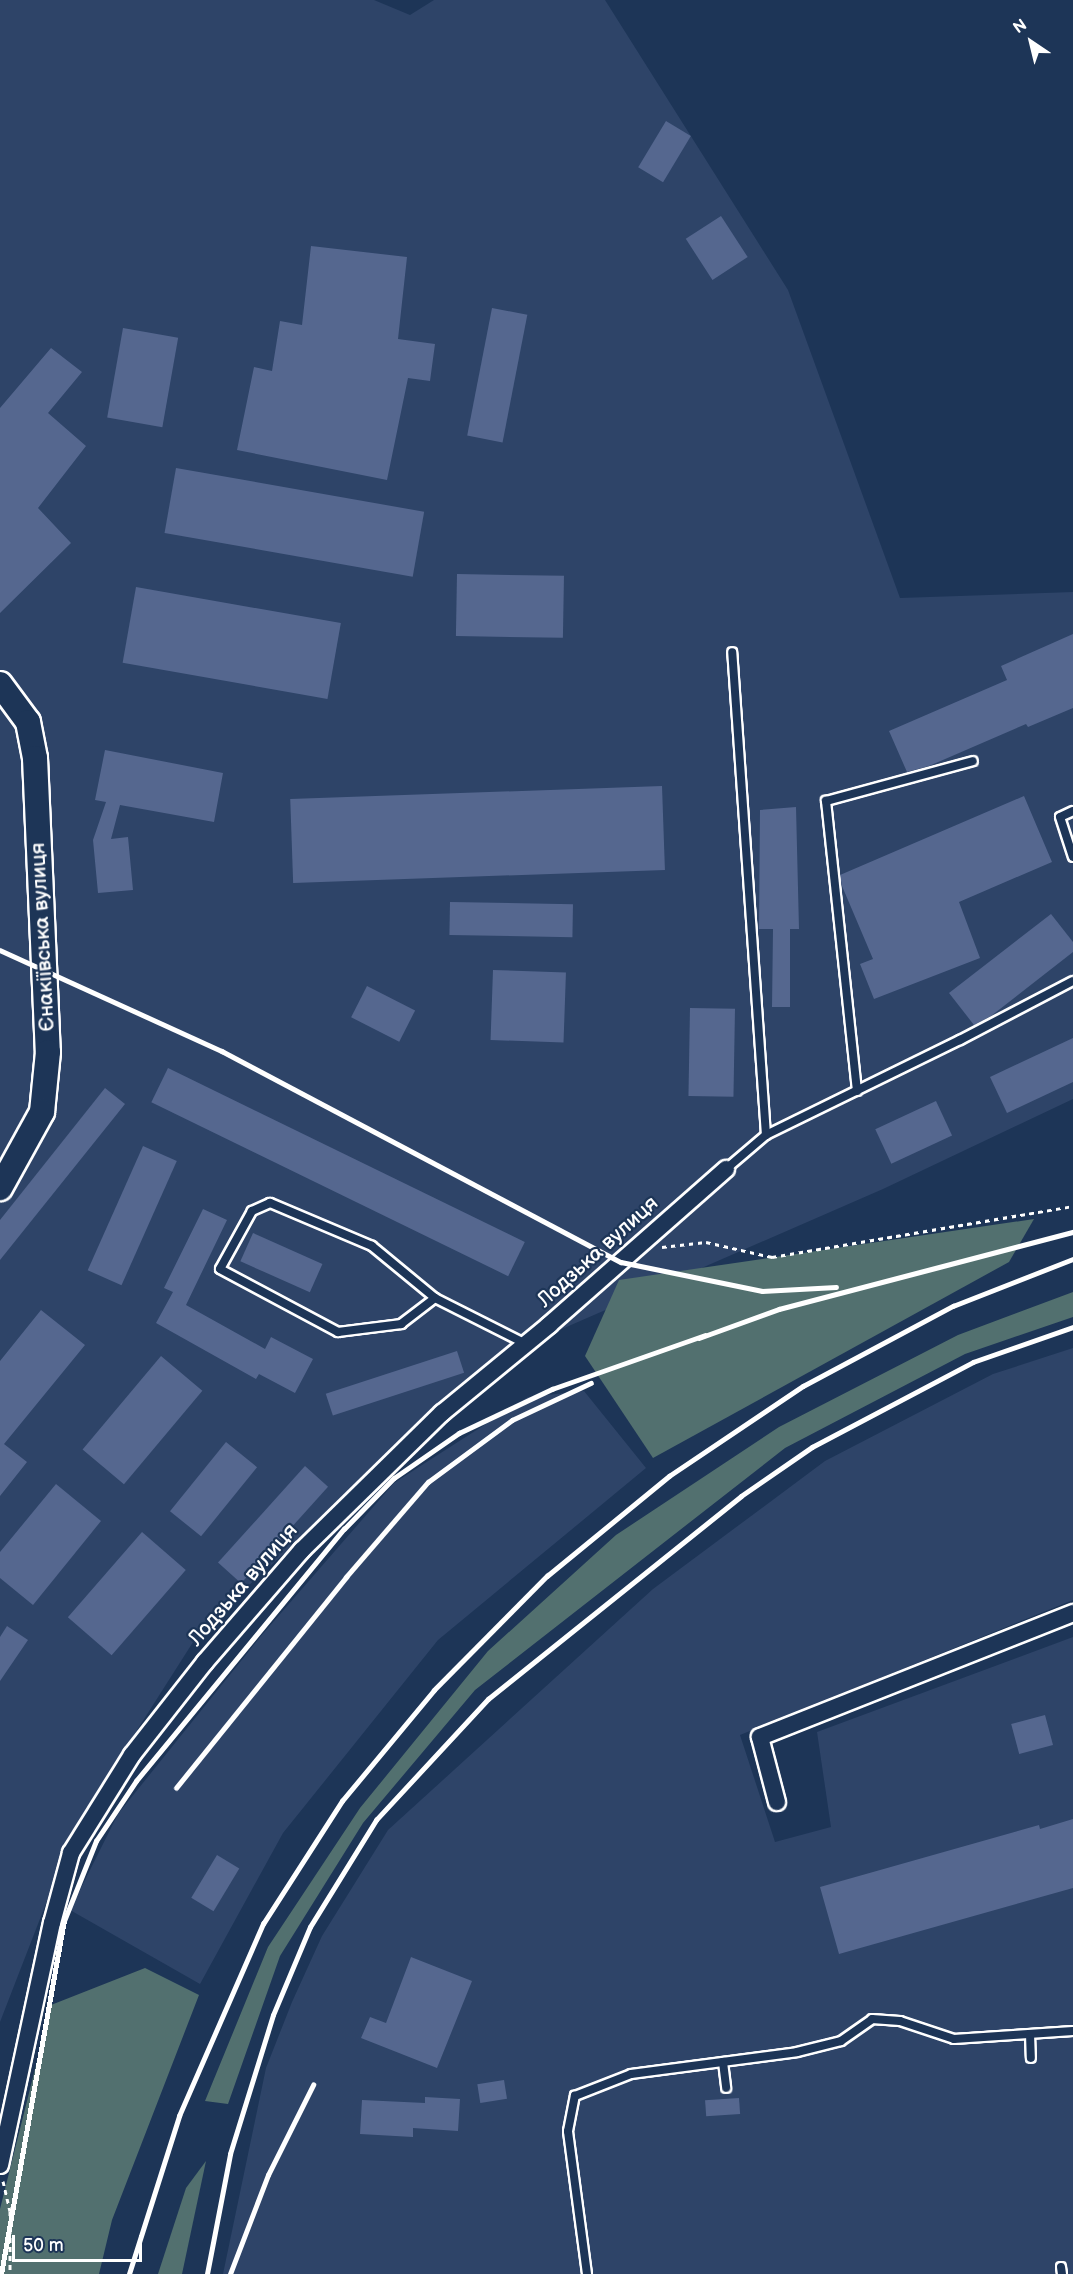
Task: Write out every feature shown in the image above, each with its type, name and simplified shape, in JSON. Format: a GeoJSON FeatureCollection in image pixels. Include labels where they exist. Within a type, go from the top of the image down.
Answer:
{"type":"FeatureCollection","features":[{"type":"Feature","properties":{"kind":"street","name":"Єнакіївська вулиця"},"geometry":{"type":"LineString","coordinates":[[0,684],[28,722],[35,758],[48,1052],[42,1112],[0,1188]]}},
{"type":"Feature","properties":{"kind":"street","name":"Лодзька вулиця"},"geometry":{"type":"LineString","coordinates":[[1,2173],[52,1923],[71,1853],[132,1755],[205,1662],[302,1550],[442,1413],[527,1344],[726,1169]]}},
{"type":"Feature","properties":{"kind":"street"},"geometry":{"type":"LineString","coordinates":[[777,1802],[760,1737],[1073,1613]]}},
{"type":"Feature","properties":{"kind":"lane"},"geometry":{"type":"LineString","coordinates":[[732,652],[766,1135]]}},
{"type":"Feature","properties":{"kind":"lane"},"geometry":{"type":"LineString","coordinates":[[857,1091],[826,801],[973,761]]}},
{"type":"Feature","properties":{"kind":"lane"},"geometry":{"type":"LineString","coordinates":[[1073,811],[1060,817],[1073,857]]}},
{"type":"Feature","properties":{"kind":"lane"},"geometry":{"type":"LineString","coordinates":[[726,1169],[766,1135],[1073,981]]}},
{"type":"Feature","properties":{"kind":"lane"},"geometry":{"type":"LineString","coordinates":[[435,1298],[401,1323],[339,1332],[220,1269],[252,1211],[270,1203],[372,1246],[435,1298],[527,1344]]}},
{"type":"Feature","properties":{"kind":"lane"},"geometry":{"type":"LineString","coordinates":[[587,2274],[568,2131],[575,2096],[631,2074],[797,2052],[841,2041],[872,2019],[900,2021],[954,2039],[1073,2031]]}},
{"type":"Feature","properties":{"kind":"lane"},"geometry":{"type":"LineString","coordinates":[[1030,2034],[1031,2058]]}},
{"type":"Feature","properties":{"kind":"lane"},"geometry":{"type":"LineString","coordinates":[[723,2062],[726,2088]]}},
{"type":"Feature","properties":{"kind":"path"},"geometry":{"type":"LineString","coordinates":[[633,1251],[706,1242],[772,1257],[1073,1206]]}},
{"type":"Feature","properties":{"kind":"path"},"geometry":{"type":"LineString","coordinates":[[1,2173],[10,2211],[10,2274]]}},
{"type":"Feature","properties":{"kind":"shaded area"},"geometry":{"type":"Polygon","coordinates":[[[0,0],[374,0],[410,15],[434,0],[605,0],[788,290],[900,598],[1073,592],[1073,1099],[883,1189],[502,1355],[202,1628],[76,1826],[0,2022],[0,0]]]}},
{"type":"Feature","properties":{"kind":"shaded area"},"geometry":{"type":"Polygon","coordinates":[[[1073,1348],[1073,1600],[740,1735],[775,1842],[831,1827],[817,1732],[1073,1637],[1073,2274],[223,2274],[266,2068],[292,2002],[322,1936],[388,1830],[653,1589],[825,1461],[993,1374],[1073,1348]]]}},
{"type":"Feature","properties":{"kind":"shaded area"},"geometry":{"type":"Polygon","coordinates":[[[584,1391],[646,1468],[438,1640],[283,1833],[200,1984],[70,1910],[118,1814],[261,1636],[394,1483],[528,1397],[584,1391]]]}},
{"type":"Feature","properties":{"kind":"green space"},"geometry":{"type":"Polygon","coordinates":[[[1034,1219],[1009,1262],[653,1458],[585,1356],[619,1280],[1034,1219]]]}},
{"type":"Feature","properties":{"kind":"green space"},"geometry":{"type":"Polygon","coordinates":[[[1073,1292],[1073,1317],[965,1354],[785,1448],[475,1690],[363,1823],[280,1956],[228,2104],[205,2101],[268,1947],[360,1808],[488,1651],[616,1535],[779,1427],[958,1335],[1073,1292]]]}},
{"type":"Feature","properties":{"kind":"green space"},"geometry":{"type":"Polygon","coordinates":[[[145,1968],[199,1995],[112,2220],[99,2274],[0,2274],[0,2209],[51,2005],[145,1968]]]}},
{"type":"Feature","properties":{"kind":"green space"},"geometry":{"type":"Polygon","coordinates":[[[206,2161],[182,2274],[158,2274],[186,2188],[206,2161]]]}},
{"type":"Feature","properties":{"kind":"building"},"geometry":{"type":"Polygon","coordinates":[[[666,121],[691,136],[663,182],[638,167],[666,121]]]}},
{"type":"Feature","properties":{"kind":"building"},"geometry":{"type":"Polygon","coordinates":[[[721,216],[748,257],[712,280],[686,239],[721,216]]]}},
{"type":"Feature","properties":{"kind":"building"},"geometry":{"type":"Polygon","coordinates":[[[311,246],[407,257],[398,339],[435,344],[430,381],[408,378],[387,480],[237,450],[254,367],[272,371],[280,321],[302,325],[311,246]]]}},
{"type":"Feature","properties":{"kind":"building"},"geometry":{"type":"Polygon","coordinates":[[[492,308],[527,315],[503,442],[467,436],[492,308]]]}},
{"type":"Feature","properties":{"kind":"building"},"geometry":{"type":"Polygon","coordinates":[[[123,328],[178,338],[162,427],[107,418],[123,328]]]}},
{"type":"Feature","properties":{"kind":"building"},"geometry":{"type":"Polygon","coordinates":[[[51,348],[82,372],[48,413],[86,446],[38,508],[71,543],[0,613],[0,408],[51,348]]]}},
{"type":"Feature","properties":{"kind":"building"},"geometry":{"type":"Polygon","coordinates":[[[176,468],[424,512],[413,577],[165,533],[176,468]]]}},
{"type":"Feature","properties":{"kind":"building"},"geometry":{"type":"Polygon","coordinates":[[[457,574],[564,576],[563,638],[456,636],[457,574]]]}},
{"type":"Feature","properties":{"kind":"building"},"geometry":{"type":"Polygon","coordinates":[[[136,587],[341,623],[327,699],[123,663],[136,587]]]}},
{"type":"Feature","properties":{"kind":"building"},"geometry":{"type":"Polygon","coordinates":[[[1073,634],[1073,708],[1028,727],[1026,724],[929,766],[907,772],[889,731],[1007,680],[1001,666],[1073,634]]]}},
{"type":"Feature","properties":{"kind":"building"},"geometry":{"type":"Polygon","coordinates":[[[105,750],[223,773],[214,822],[120,805],[111,839],[128,837],[133,890],[98,893],[93,840],[106,802],[95,800],[105,750]]]}},
{"type":"Feature","properties":{"kind":"building"},"geometry":{"type":"Polygon","coordinates":[[[662,786],[665,870],[293,883],[290,799],[662,786]]]}},
{"type":"Feature","properties":{"kind":"building"},"geometry":{"type":"Polygon","coordinates":[[[1024,796],[1052,862],[959,902],[980,958],[874,999],[860,964],[873,959],[842,886],[840,875],[1024,796]]]}},
{"type":"Feature","properties":{"kind":"building"},"geometry":{"type":"Polygon","coordinates":[[[796,807],[799,929],[790,929],[790,1007],[772,1007],[773,929],[759,929],[760,810],[796,807]]]}},
{"type":"Feature","properties":{"kind":"building"},"geometry":{"type":"Polygon","coordinates":[[[450,902],[573,904],[572,937],[449,935],[450,902]]]}},
{"type":"Feature","properties":{"kind":"building"},"geometry":{"type":"Polygon","coordinates":[[[1051,914],[1073,942],[1073,952],[991,1016],[974,1025],[949,993],[1051,914]]]}},
{"type":"Feature","properties":{"kind":"building"},"geometry":{"type":"Polygon","coordinates":[[[493,970],[566,973],[564,1043],[491,1040],[493,970]]]}},
{"type":"Feature","properties":{"kind":"building"},"geometry":{"type":"Polygon","coordinates":[[[367,986],[415,1011],[399,1042],[351,1017],[367,986]]]}},
{"type":"Feature","properties":{"kind":"building"},"geometry":{"type":"Polygon","coordinates":[[[690,1008],[735,1009],[733,1097],[688,1096],[690,1008]]]}},
{"type":"Feature","properties":{"kind":"building"},"geometry":{"type":"Polygon","coordinates":[[[1073,1038],[1073,1082],[1007,1113],[990,1077],[1073,1038]]]}},
{"type":"Feature","properties":{"kind":"building"},"geometry":{"type":"Polygon","coordinates":[[[168,1068],[525,1242],[508,1276],[151,1102],[168,1068]]]}},
{"type":"Feature","properties":{"kind":"building"},"geometry":{"type":"Polygon","coordinates":[[[105,1088],[125,1104],[0,1260],[0,1220],[105,1088]]]}},
{"type":"Feature","properties":{"kind":"building"},"geometry":{"type":"Polygon","coordinates":[[[936,1101],[952,1135],[891,1164],[875,1129],[936,1101]]]}},
{"type":"Feature","properties":{"kind":"building"},"geometry":{"type":"Polygon","coordinates":[[[143,1146],[177,1161],[121,1285],[88,1270],[143,1146]]]}},
{"type":"Feature","properties":{"kind":"building"},"geometry":{"type":"Polygon","coordinates":[[[203,1209],[227,1220],[186,1305],[265,1349],[271,1337],[313,1359],[295,1393],[259,1374],[256,1379],[156,1323],[173,1292],[164,1288],[203,1209]]]}},
{"type":"Feature","properties":{"kind":"building"},"geometry":{"type":"Polygon","coordinates":[[[253,1233],[322,1264],[310,1292],[240,1261],[253,1233]]]}},
{"type":"Feature","properties":{"kind":"building"},"geometry":{"type":"Polygon","coordinates":[[[41,1310],[85,1345],[4,1444],[27,1462],[0,1496],[0,1361],[41,1310]]]}},
{"type":"Feature","properties":{"kind":"building"},"geometry":{"type":"Polygon","coordinates":[[[457,1351],[464,1373],[333,1416],[326,1394],[457,1351]]]}},
{"type":"Feature","properties":{"kind":"building"},"geometry":{"type":"Polygon","coordinates":[[[161,1356],[202,1391],[124,1484],[83,1449],[161,1356]]]}},
{"type":"Feature","properties":{"kind":"building"},"geometry":{"type":"Polygon","coordinates":[[[226,1442],[257,1467],[201,1536],[170,1511],[226,1442]]]}},
{"type":"Feature","properties":{"kind":"building"},"geometry":{"type":"Polygon","coordinates":[[[305,1466],[328,1487],[241,1583],[218,1563],[305,1466]]]}},
{"type":"Feature","properties":{"kind":"building"},"geometry":{"type":"Polygon","coordinates":[[[56,1484],[101,1521],[33,1605],[0,1578],[0,1552],[56,1484]]]}},
{"type":"Feature","properties":{"kind":"building"},"geometry":{"type":"Polygon","coordinates":[[[142,1532],[186,1570],[112,1655],[68,1617],[142,1532]]]}},
{"type":"Feature","properties":{"kind":"building"},"geometry":{"type":"Polygon","coordinates":[[[7,1626],[28,1640],[0,1681],[0,1637],[7,1626]]]}},
{"type":"Feature","properties":{"kind":"building"},"geometry":{"type":"Polygon","coordinates":[[[1045,1715],[1053,1745],[1019,1754],[1011,1724],[1045,1715]]]}},
{"type":"Feature","properties":{"kind":"building"},"geometry":{"type":"Polygon","coordinates":[[[1073,1819],[1073,1888],[839,1954],[820,1887],[1039,1825],[1040,1829],[1073,1819]]]}},
{"type":"Feature","properties":{"kind":"building"},"geometry":{"type":"Polygon","coordinates":[[[217,1855],[239,1868],[214,1911],[191,1898],[217,1855]]]}},
{"type":"Feature","properties":{"kind":"building"},"geometry":{"type":"Polygon","coordinates":[[[411,1957],[472,1981],[437,2068],[361,2038],[370,2017],[386,2023],[411,1957]]]}},
{"type":"Feature","properties":{"kind":"building"},"geometry":{"type":"Polygon","coordinates":[[[504,2080],[507,2099],[480,2103],[477,2084],[504,2080]]]}},
{"type":"Feature","properties":{"kind":"building"},"geometry":{"type":"Polygon","coordinates":[[[425,2097],[460,2099],[458,2131],[413,2128],[413,2137],[360,2134],[362,2100],[425,2103],[425,2097]]]}},
{"type":"Feature","properties":{"kind":"building"},"geometry":{"type":"Polygon","coordinates":[[[739,2098],[740,2114],[706,2116],[705,2100],[739,2098]]]}},
{"type":"Feature","properties":{"kind":"railway"},"geometry":{"type":"LineString","coordinates":[[0,950],[222,1051],[621,1262],[762,1291],[836,1287]]}},
{"type":"Feature","properties":{"kind":"railway"},"geometry":{"type":"LineString","coordinates":[[699,1338],[779,1309],[1073,1232]]}},
{"type":"Feature","properties":{"kind":"railway"},"geometry":{"type":"LineString","coordinates":[[129,2274],[179,2116],[263,1924],[342,1801],[434,1690],[547,1576],[669,1476],[803,1386],[953,1306],[1073,1259]]}},
{"type":"Feature","properties":{"kind":"railway"},"geometry":{"type":"LineString","coordinates":[[207,2274],[230,2154],[273,2015],[310,1927],[376,1820],[488,1699],[741,1496],[812,1447],[973,1362],[1073,1327]]}},
{"type":"Feature","properties":{"kind":"railway"},"geometry":{"type":"LineString","coordinates":[[1,2274],[64,1921],[96,1841],[136,1781],[344,1529],[394,1478],[459,1433],[552,1389],[705,1335]]}},
{"type":"Feature","properties":{"kind":"railway"},"geometry":{"type":"LineString","coordinates":[[176,1788],[346,1577],[428,1482],[512,1420],[591,1383]]}},
{"type":"Feature","properties":{"kind":"railway"},"geometry":{"type":"LineString","coordinates":[[230,2274],[268,2175],[313,2085]]}}]}
